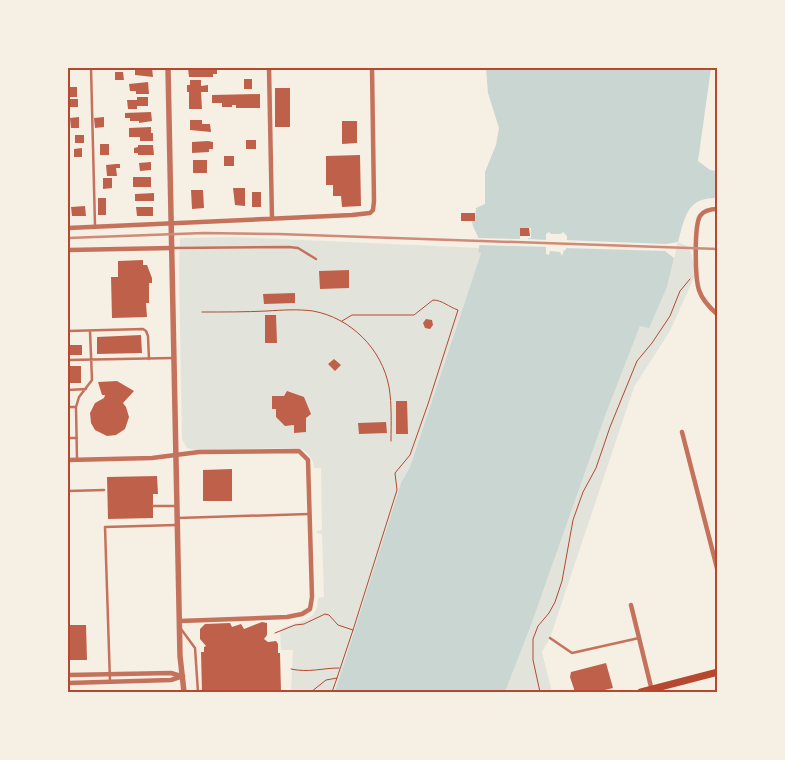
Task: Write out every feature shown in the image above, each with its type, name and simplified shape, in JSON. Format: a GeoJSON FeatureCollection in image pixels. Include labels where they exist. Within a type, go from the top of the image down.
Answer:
{"type":"FeatureCollection","features":[{"type":"Feature","properties":{"kind":"main road"},"geometry":{"type":"LineString","coordinates":[[641,692],[652,691],[718,672]]}},
{"type":"Feature","properties":{"kind":"street"},"geometry":{"type":"LineString","coordinates":[[168,68],[180,656],[184,692]]}},
{"type":"Feature","properties":{"kind":"street"},"geometry":{"type":"LineString","coordinates":[[269,68],[272,219]]}},
{"type":"Feature","properties":{"kind":"street"},"geometry":{"type":"LineString","coordinates":[[68,228],[367,214],[373,210],[374,201],[372,68]]}},
{"type":"Feature","properties":{"kind":"street"},"geometry":{"type":"LineString","coordinates":[[718,209],[708,210],[703,213],[698,222],[696,273],[699,291],[706,303],[718,315]]}},
{"type":"Feature","properties":{"kind":"street"},"geometry":{"type":"LineString","coordinates":[[68,250],[172,248]]}},
{"type":"Feature","properties":{"kind":"street"},"geometry":{"type":"LineString","coordinates":[[682,432],[718,572]]}},
{"type":"Feature","properties":{"kind":"street"},"geometry":{"type":"LineString","coordinates":[[68,460],[152,458],[199,452],[298,451],[308,460],[312,597],[310,609],[306,612],[286,617],[180,624]]}},
{"type":"Feature","properties":{"kind":"street"},"geometry":{"type":"LineString","coordinates":[[631,605],[652,691]]}},
{"type":"Feature","properties":{"kind":"street"},"geometry":{"type":"LineString","coordinates":[[68,675],[171,673],[183,676]]}},
{"type":"Feature","properties":{"kind":"street"},"geometry":{"type":"LineString","coordinates":[[68,683],[171,680],[183,676]]}},
{"type":"Feature","properties":{"kind":"lane"},"geometry":{"type":"LineString","coordinates":[[91,68],[95,226]]}},
{"type":"Feature","properties":{"kind":"lane"},"geometry":{"type":"LineString","coordinates":[[172,248],[289,247],[298,248],[316,259]]}},
{"type":"Feature","properties":{"kind":"lane"},"geometry":{"type":"LineString","coordinates":[[68,331],[146,330],[149,359]]}},
{"type":"Feature","properties":{"kind":"lane"},"geometry":{"type":"LineString","coordinates":[[77,460],[76,407],[78,397],[86,390],[92,380],[90,331]]}},
{"type":"Feature","properties":{"kind":"lane"},"geometry":{"type":"LineString","coordinates":[[68,360],[174,358]]}},
{"type":"Feature","properties":{"kind":"lane"},"geometry":{"type":"LineString","coordinates":[[68,390],[86,390]]}},
{"type":"Feature","properties":{"kind":"lane"},"geometry":{"type":"LineString","coordinates":[[68,407],[76,407]]}},
{"type":"Feature","properties":{"kind":"lane"},"geometry":{"type":"LineString","coordinates":[[68,438],[77,438]]}},
{"type":"Feature","properties":{"kind":"lane"},"geometry":{"type":"LineString","coordinates":[[68,491],[104,490]]}},
{"type":"Feature","properties":{"kind":"lane"},"geometry":{"type":"LineString","coordinates":[[153,506],[178,506]]}},
{"type":"Feature","properties":{"kind":"lane"},"geometry":{"type":"LineString","coordinates":[[178,518],[310,514]]}},
{"type":"Feature","properties":{"kind":"lane"},"geometry":{"type":"LineString","coordinates":[[110,682],[105,527],[178,525]]}},
{"type":"Feature","properties":{"kind":"lane"},"geometry":{"type":"LineString","coordinates":[[180,624],[196,648],[198,692]]}},
{"type":"Feature","properties":{"kind":"lane"},"geometry":{"type":"LineString","coordinates":[[550,638],[572,653],[639,638]]}},
{"type":"Feature","properties":{"kind":"path"},"geometry":{"type":"LineString","coordinates":[[540,692],[533,660],[533,639],[538,626],[555,602],[562,581],[573,520],[583,492],[596,468],[610,427],[637,361],[670,316],[680,291],[696,273]]}},
{"type":"Feature","properties":{"kind":"path"},"geometry":{"type":"LineString","coordinates":[[332,692],[354,630],[397,490],[395,473],[410,455],[458,310],[448,307],[439,300],[433,300],[414,315],[352,315],[342,321]]}},
{"type":"Feature","properties":{"kind":"path"},"geometry":{"type":"LineString","coordinates":[[202,312],[300,310],[314,312],[342,321],[369,345],[385,373],[391,401],[391,441]]}},
{"type":"Feature","properties":{"kind":"path"},"geometry":{"type":"LineString","coordinates":[[275,633],[295,625],[304,624],[325,614],[329,615],[338,625],[354,630]]}},
{"type":"Feature","properties":{"kind":"path"},"geometry":{"type":"LineString","coordinates":[[291,669],[307,672],[324,668],[340,668]]}},
{"type":"Feature","properties":{"kind":"path"},"geometry":{"type":"LineString","coordinates":[[311,692],[326,680],[337,678]]}},
{"type":"Feature","properties":{"kind":"shaded area"},"geometry":{"type":"Polygon","coordinates":[[[486,68],[711,68],[698,161],[710,170],[717,171],[717,198],[699,201],[693,205],[683,224],[678,242],[666,244],[665,251],[674,258],[667,287],[649,328],[640,326],[605,416],[530,628],[505,692],[335,692],[401,483],[410,467],[481,253],[478,252],[479,238],[472,221],[475,221],[476,208],[485,204],[485,172],[496,145],[499,128],[488,93],[486,68]],[[549,232],[546,234],[546,254],[549,255],[550,251],[560,252],[562,256],[564,250],[566,250],[567,236],[563,232],[561,234],[551,234],[549,232]]]}},
{"type":"Feature","properties":{"kind":"shaded area"},"geometry":{"type":"Polygon","coordinates":[[[236,237],[480,248],[481,253],[410,467],[401,483],[335,692],[291,692],[293,650],[281,650],[280,630],[310,617],[317,606],[318,598],[324,597],[322,534],[316,533],[322,530],[321,468],[314,468],[309,455],[298,448],[195,450],[187,448],[182,439],[180,238],[236,237]]]}},
{"type":"Feature","properties":{"kind":"shaded area"},"geometry":{"type":"Polygon","coordinates":[[[678,242],[689,247],[696,273],[670,331],[634,387],[550,638],[542,652],[552,692],[505,692],[530,628],[605,416],[640,326],[667,287],[678,242]]]}},
{"type":"Feature","properties":{"kind":"pier"},"geometry":{"type":"Polygon","coordinates":[[[520,228],[531,228],[531,238],[528,239],[548,240],[548,247],[478,245],[478,238],[520,239],[520,228]]]}},
{"type":"Feature","properties":{"kind":"pier"},"geometry":{"type":"Polygon","coordinates":[[[564,240],[666,244],[665,251],[564,248],[564,240]]]}},
{"type":"Feature","properties":{"kind":"building"},"geometry":{"type":"Polygon","coordinates":[[[152,68],[153,77],[135,75],[135,69],[152,68]]]}},
{"type":"Feature","properties":{"kind":"building"},"geometry":{"type":"Polygon","coordinates":[[[188,68],[214,68],[217,69],[217,74],[213,74],[213,77],[189,77],[188,68]]]}},
{"type":"Feature","properties":{"kind":"building"},"geometry":{"type":"Polygon","coordinates":[[[115,72],[123,72],[124,80],[115,80],[115,72]]]}},
{"type":"Feature","properties":{"kind":"building"},"geometry":{"type":"Polygon","coordinates":[[[244,79],[252,79],[252,89],[244,89],[244,79]]]}},
{"type":"Feature","properties":{"kind":"building"},"geometry":{"type":"Polygon","coordinates":[[[190,80],[201,80],[201,86],[208,85],[208,92],[201,92],[202,109],[189,109],[187,85],[190,85],[190,80]]]}},
{"type":"Feature","properties":{"kind":"building"},"geometry":{"type":"Polygon","coordinates":[[[148,82],[149,94],[136,94],[136,91],[130,91],[129,84],[148,82]]]}},
{"type":"Feature","properties":{"kind":"building"},"geometry":{"type":"Polygon","coordinates":[[[68,87],[77,87],[77,97],[68,97],[68,87]]]}},
{"type":"Feature","properties":{"kind":"building"},"geometry":{"type":"Polygon","coordinates":[[[275,88],[290,88],[290,127],[275,127],[275,88]]]}},
{"type":"Feature","properties":{"kind":"building"},"geometry":{"type":"Polygon","coordinates":[[[260,94],[260,108],[236,108],[236,105],[222,107],[222,103],[212,103],[212,95],[260,94]]]}},
{"type":"Feature","properties":{"kind":"building"},"geometry":{"type":"Polygon","coordinates":[[[137,97],[148,97],[148,106],[137,106],[137,109],[128,109],[127,100],[137,100],[137,97]]]}},
{"type":"Feature","properties":{"kind":"building"},"geometry":{"type":"Polygon","coordinates":[[[69,99],[78,99],[78,107],[70,107],[69,99]]]}},
{"type":"Feature","properties":{"kind":"building"},"geometry":{"type":"Polygon","coordinates":[[[151,112],[152,121],[139,123],[139,121],[130,121],[130,118],[125,118],[125,113],[151,112]]]}},
{"type":"Feature","properties":{"kind":"building"},"geometry":{"type":"Polygon","coordinates":[[[79,117],[79,128],[71,128],[70,118],[79,117]]]}},
{"type":"Feature","properties":{"kind":"building"},"geometry":{"type":"Polygon","coordinates":[[[104,117],[104,127],[95,128],[94,118],[104,117]]]}},
{"type":"Feature","properties":{"kind":"building"},"geometry":{"type":"Polygon","coordinates":[[[190,120],[202,120],[202,124],[210,124],[211,132],[190,130],[190,120]]]}},
{"type":"Feature","properties":{"kind":"building"},"geometry":{"type":"Polygon","coordinates":[[[342,121],[357,121],[357,143],[342,144],[342,121]]]}},
{"type":"Feature","properties":{"kind":"building"},"geometry":{"type":"Polygon","coordinates":[[[151,127],[153,141],[140,141],[140,137],[129,137],[129,128],[151,127]]]}},
{"type":"Feature","properties":{"kind":"building"},"geometry":{"type":"Polygon","coordinates":[[[75,135],[84,135],[84,143],[75,143],[75,135]]]}},
{"type":"Feature","properties":{"kind":"building"},"geometry":{"type":"Polygon","coordinates":[[[246,140],[256,140],[256,149],[246,149],[246,140]]]}},
{"type":"Feature","properties":{"kind":"building"},"geometry":{"type":"Polygon","coordinates":[[[192,142],[213,142],[213,149],[209,149],[209,152],[192,153],[192,142]]]}},
{"type":"Feature","properties":{"kind":"building"},"geometry":{"type":"Polygon","coordinates":[[[100,144],[109,144],[109,155],[100,155],[100,144]]]}},
{"type":"Feature","properties":{"kind":"building"},"geometry":{"type":"Polygon","coordinates":[[[138,145],[153,145],[154,155],[138,155],[138,153],[134,153],[134,148],[138,147],[138,145]]]}},
{"type":"Feature","properties":{"kind":"building"},"geometry":{"type":"Polygon","coordinates":[[[82,148],[82,157],[74,157],[74,149],[82,148]]]}},
{"type":"Feature","properties":{"kind":"building"},"geometry":{"type":"Polygon","coordinates":[[[360,155],[361,206],[342,207],[341,196],[333,196],[333,185],[326,185],[326,156],[360,155]]]}},
{"type":"Feature","properties":{"kind":"building"},"geometry":{"type":"Polygon","coordinates":[[[224,156],[234,156],[234,166],[224,166],[224,156]]]}},
{"type":"Feature","properties":{"kind":"building"},"geometry":{"type":"Polygon","coordinates":[[[193,160],[207,160],[207,173],[193,173],[193,160]]]}},
{"type":"Feature","properties":{"kind":"building"},"geometry":{"type":"Polygon","coordinates":[[[151,162],[151,170],[140,171],[139,163],[151,162]]]}},
{"type":"Feature","properties":{"kind":"building"},"geometry":{"type":"Polygon","coordinates":[[[120,164],[120,168],[116,168],[117,176],[107,176],[106,165],[120,164]]]}},
{"type":"Feature","properties":{"kind":"building"},"geometry":{"type":"Polygon","coordinates":[[[133,177],[151,177],[151,187],[133,187],[133,177]]]}},
{"type":"Feature","properties":{"kind":"building"},"geometry":{"type":"Polygon","coordinates":[[[103,178],[112,178],[112,188],[103,189],[103,178]]]}},
{"type":"Feature","properties":{"kind":"building"},"geometry":{"type":"Polygon","coordinates":[[[233,188],[245,188],[245,206],[235,205],[233,188]]]}},
{"type":"Feature","properties":{"kind":"building"},"geometry":{"type":"Polygon","coordinates":[[[191,190],[203,190],[204,208],[192,209],[191,190]]]}},
{"type":"Feature","properties":{"kind":"building"},"geometry":{"type":"Polygon","coordinates":[[[252,192],[261,192],[261,207],[252,207],[252,192]]]}},
{"type":"Feature","properties":{"kind":"building"},"geometry":{"type":"Polygon","coordinates":[[[154,193],[154,201],[135,201],[135,194],[154,193]]]}},
{"type":"Feature","properties":{"kind":"building"},"geometry":{"type":"Polygon","coordinates":[[[98,198],[106,198],[106,215],[98,215],[98,198]]]}},
{"type":"Feature","properties":{"kind":"building"},"geometry":{"type":"Polygon","coordinates":[[[85,206],[86,216],[72,216],[71,207],[85,206]]]}},
{"type":"Feature","properties":{"kind":"building"},"geometry":{"type":"Polygon","coordinates":[[[136,207],[153,207],[153,216],[137,216],[136,207]]]}},
{"type":"Feature","properties":{"kind":"building"},"geometry":{"type":"Polygon","coordinates":[[[461,213],[475,213],[475,221],[461,221],[461,213]]]}},
{"type":"Feature","properties":{"kind":"building"},"geometry":{"type":"Polygon","coordinates":[[[520,228],[529,228],[530,236],[520,236],[520,228]]]}},
{"type":"Feature","properties":{"kind":"building"},"geometry":{"type":"Polygon","coordinates":[[[143,260],[143,265],[147,265],[152,278],[152,283],[149,283],[149,303],[146,303],[147,317],[112,318],[111,277],[118,277],[118,261],[143,260]]]}},
{"type":"Feature","properties":{"kind":"building"},"geometry":{"type":"Polygon","coordinates":[[[349,270],[349,288],[320,289],[319,271],[349,270]]]}},
{"type":"Feature","properties":{"kind":"building"},"geometry":{"type":"Polygon","coordinates":[[[295,293],[295,303],[264,304],[263,294],[295,293]]]}},
{"type":"Feature","properties":{"kind":"building"},"geometry":{"type":"Polygon","coordinates":[[[265,315],[276,315],[277,343],[265,343],[265,315]]]}},
{"type":"Feature","properties":{"kind":"building"},"geometry":{"type":"Polygon","coordinates":[[[426,319],[432,320],[433,325],[430,329],[425,328],[423,323],[426,319]]]}},
{"type":"Feature","properties":{"kind":"building"},"geometry":{"type":"Polygon","coordinates":[[[141,335],[142,353],[97,354],[97,337],[141,335]]]}},
{"type":"Feature","properties":{"kind":"building"},"geometry":{"type":"Polygon","coordinates":[[[68,345],[82,345],[82,355],[68,355],[68,345]]]}},
{"type":"Feature","properties":{"kind":"building"},"geometry":{"type":"Polygon","coordinates":[[[334,359],[341,365],[335,371],[328,364],[334,359]]]}},
{"type":"Feature","properties":{"kind":"building"},"geometry":{"type":"Polygon","coordinates":[[[68,366],[81,366],[81,383],[68,383],[68,366]]]}},
{"type":"Feature","properties":{"kind":"building"},"geometry":{"type":"Polygon","coordinates":[[[117,381],[134,391],[123,403],[129,417],[125,429],[116,435],[107,436],[95,430],[91,423],[90,413],[95,403],[104,398],[105,395],[102,395],[98,382],[117,381]]]}},
{"type":"Feature","properties":{"kind":"building"},"geometry":{"type":"Polygon","coordinates":[[[287,391],[304,397],[311,414],[306,418],[306,432],[294,433],[294,425],[285,426],[276,417],[276,409],[272,409],[272,396],[284,396],[287,391]]]}},
{"type":"Feature","properties":{"kind":"building"},"geometry":{"type":"Polygon","coordinates":[[[396,401],[407,401],[408,434],[396,434],[396,401]]]}},
{"type":"Feature","properties":{"kind":"building"},"geometry":{"type":"Polygon","coordinates":[[[386,422],[387,433],[359,434],[358,423],[386,422]]]}},
{"type":"Feature","properties":{"kind":"building"},"geometry":{"type":"Polygon","coordinates":[[[232,469],[232,501],[203,501],[203,470],[232,469]]]}},
{"type":"Feature","properties":{"kind":"building"},"geometry":{"type":"Polygon","coordinates":[[[157,476],[158,494],[153,494],[153,518],[108,519],[107,477],[157,476]]]}},
{"type":"Feature","properties":{"kind":"building"},"geometry":{"type":"Polygon","coordinates":[[[262,622],[267,623],[267,635],[264,639],[268,642],[276,641],[278,644],[281,692],[202,692],[201,652],[204,652],[204,647],[206,646],[200,639],[200,629],[205,624],[230,623],[232,627],[241,624],[244,629],[262,622]]]}},
{"type":"Feature","properties":{"kind":"building"},"geometry":{"type":"Polygon","coordinates":[[[68,625],[86,625],[87,660],[68,660],[68,625]]]}},
{"type":"Feature","properties":{"kind":"building"},"geometry":{"type":"Polygon","coordinates":[[[606,663],[613,688],[597,692],[575,692],[570,677],[571,672],[606,663]]]}},
{"type":"Feature","properties":{"kind":"railway"},"geometry":{"type":"LineString","coordinates":[[68,238],[204,233],[278,234],[718,249]]}}]}
